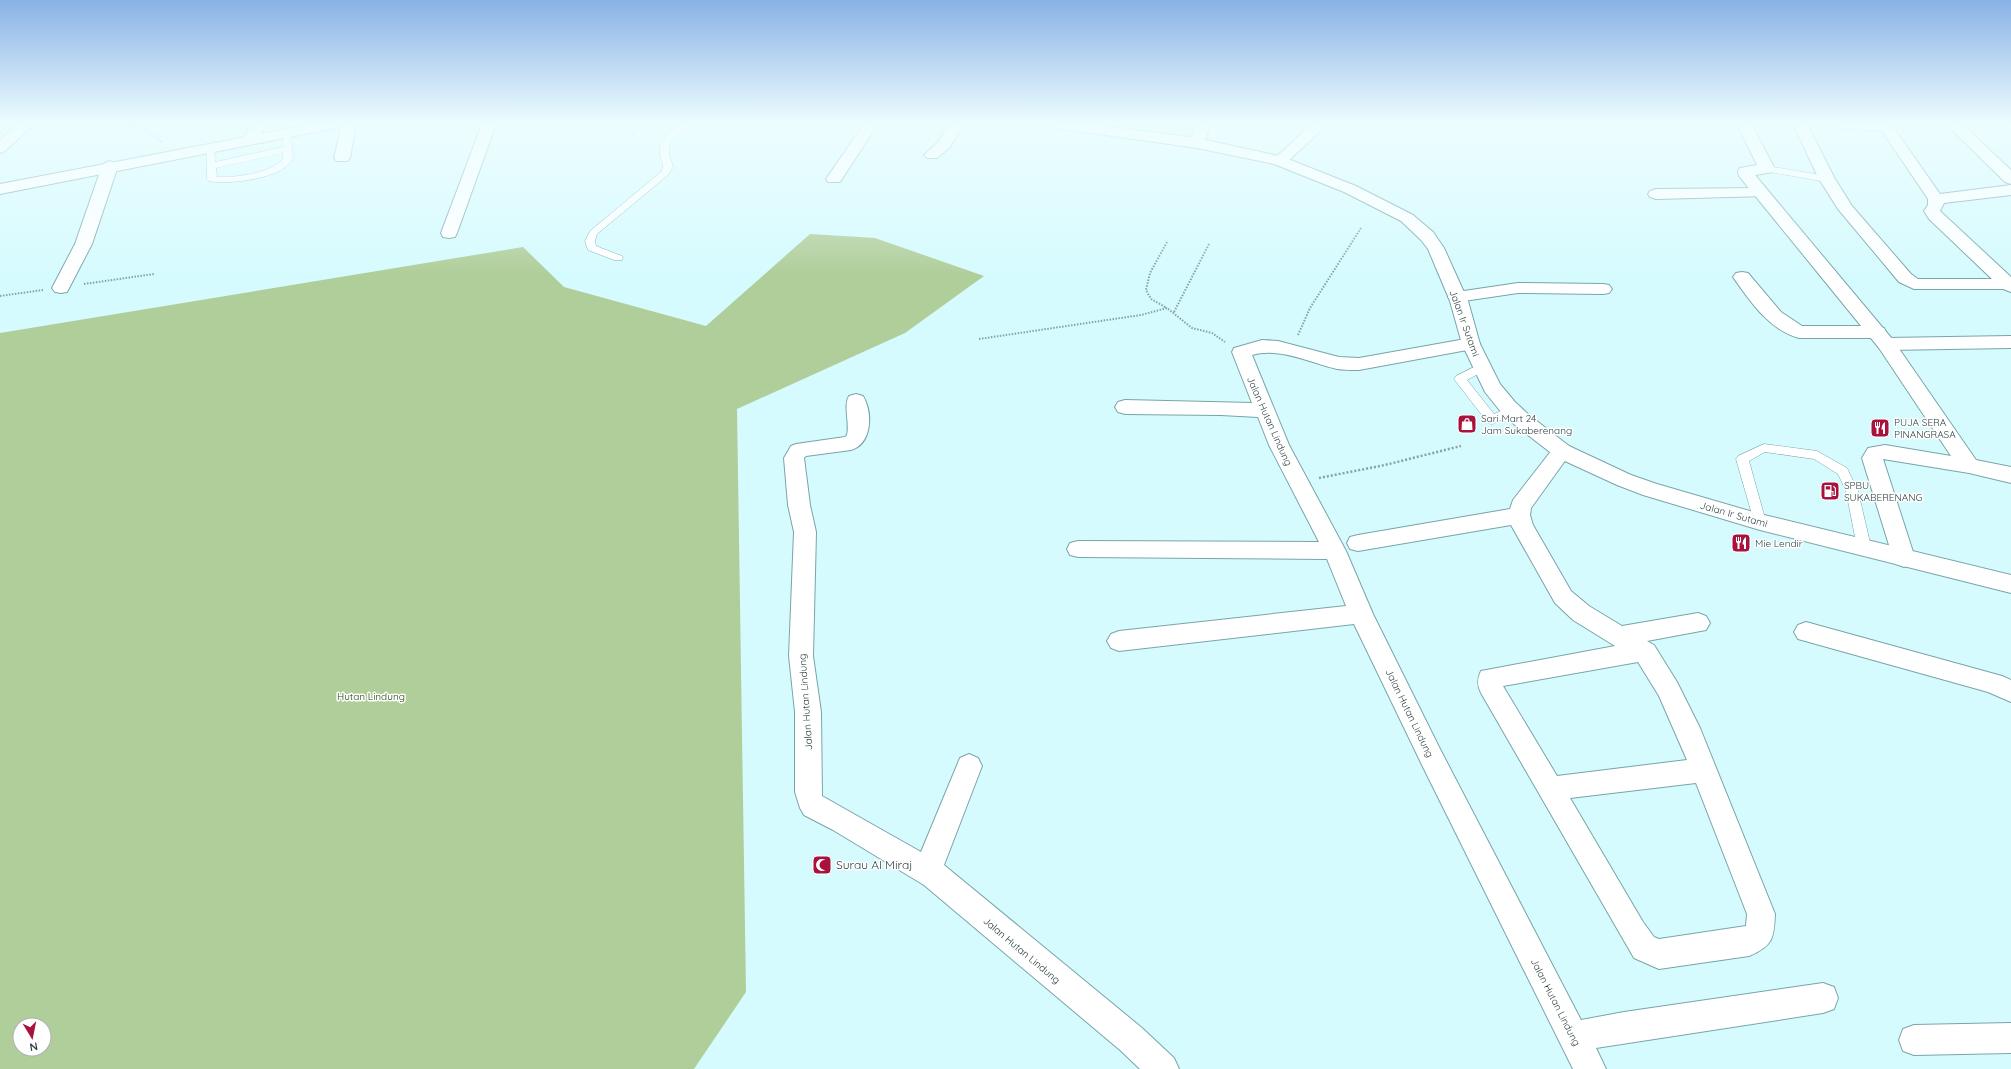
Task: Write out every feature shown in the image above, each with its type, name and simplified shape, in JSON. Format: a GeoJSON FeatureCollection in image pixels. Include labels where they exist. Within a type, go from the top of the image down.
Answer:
{"type":"FeatureCollection","features":[{"type":"Feature","properties":{"kind":"street"},"geometry":{"type":"LineString","coordinates":[[0,189],[72,174]]}},
{"type":"Feature","properties":{"kind":"street"},"geometry":{"type":"LineString","coordinates":[[61,288],[90,228],[107,174]]}},
{"type":"Feature","properties":{"kind":"street"},"geometry":{"type":"LineString","coordinates":[[449,233],[470,174]]}},
{"type":"Feature","properties":{"kind":"street"},"geometry":{"type":"LineString","coordinates":[[834,179],[837,174]]}},
{"type":"Feature","properties":{"kind":"street","name":"Jalan Ir Sutami"},"geometry":{"type":"LineString","coordinates":[[1312,174],[1350,189],[1400,214],[1415,224],[1428,236],[1436,248],[1457,297],[1471,344],[1492,387],[1512,410],[1562,451],[1624,480],[1760,522],[2011,584]]}},
{"type":"Feature","properties":{"kind":"street"},"geometry":{"type":"LineString","coordinates":[[1747,174],[1881,338],[1969,466]]}},
{"type":"Feature","properties":{"kind":"street"},"geometry":{"type":"LineString","coordinates":[[1824,174],[1846,209],[1905,278],[1914,284],[2009,286]]}},
{"type":"Feature","properties":{"kind":"street"},"geometry":{"type":"LineString","coordinates":[[1918,174],[1936,199],[1936,204],[1932,212],[1935,216],[1992,268],[2009,286]]}},
{"type":"Feature","properties":{"kind":"street"},"geometry":{"type":"LineString","coordinates":[[1936,199],[2011,190]]}},
{"type":"Feature","properties":{"kind":"street"},"geometry":{"type":"LineString","coordinates":[[1656,194],[1761,193]]}},
{"type":"Feature","properties":{"kind":"street"},"geometry":{"type":"LineString","coordinates":[[1992,268],[2011,265]]}},
{"type":"Feature","properties":{"kind":"street"},"geometry":{"type":"LineString","coordinates":[[1742,277],[1778,320],[1788,328],[1800,332],[1881,338],[2011,342]]}},
{"type":"Feature","properties":{"kind":"street"},"geometry":{"type":"LineString","coordinates":[[1457,297],[1518,288],[1602,289]]}},
{"type":"Feature","properties":{"kind":"street"},"geometry":{"type":"LineString","coordinates":[[1241,352],[1262,346],[1293,350],[1339,363],[1359,364],[1471,344]]}},
{"type":"Feature","properties":{"kind":"street","name":"Jalan Hutan Lindung"},"geometry":{"type":"LineString","coordinates":[[1241,352],[1264,411],[1298,482],[1346,547],[1361,614],[1434,764],[1590,1069]]}},
{"type":"Feature","properties":{"kind":"street","name":"Jalan Hutan Lindung"},"geometry":{"type":"LineString","coordinates":[[856,401],[859,433],[855,440],[851,443],[803,449],[798,451],[794,458],[799,505],[805,532],[801,656],[808,712],[808,795],[813,806],[843,821],[927,871],[1132,1039],[1163,1069]]}},
{"type":"Feature","properties":{"kind":"street"},"geometry":{"type":"LineString","coordinates":[[1125,407],[1221,408],[1264,411]]}},
{"type":"Feature","properties":{"kind":"street"},"geometry":{"type":"LineString","coordinates":[[1562,451],[1521,506],[1520,515],[1522,526],[1563,597],[1581,614],[1643,651],[1668,689],[1687,728],[1702,770],[1761,914],[1760,933],[1748,941],[1659,954],[1644,948],[1633,932],[1499,704],[1490,686],[1490,678],[1643,651]]}},
{"type":"Feature","properties":{"kind":"street"},"geometry":{"type":"LineString","coordinates":[[1904,558],[1872,458],[1875,453],[1885,452],[1969,466],[2011,475]]}},
{"type":"Feature","properties":{"kind":"street"},"geometry":{"type":"LineString","coordinates":[[1078,549],[1346,547],[1520,515]]}},
{"type":"Feature","properties":{"kind":"street"},"geometry":{"type":"LineString","coordinates":[[1119,641],[1361,614]]}},
{"type":"Feature","properties":{"kind":"street"},"geometry":{"type":"LineString","coordinates":[[1620,636],[1698,623]]}},
{"type":"Feature","properties":{"kind":"street"},"geometry":{"type":"LineString","coordinates":[[1806,632],[1993,684],[2011,691]]}},
{"type":"Feature","properties":{"kind":"street"},"geometry":{"type":"LineString","coordinates":[[927,871],[939,845],[969,766]]}},
{"type":"Feature","properties":{"kind":"street"},"geometry":{"type":"LineString","coordinates":[[1549,789],[1702,770]]}},
{"type":"Feature","properties":{"kind":"street"},"geometry":{"type":"LineString","coordinates":[[1574,1037],[1624,1027],[1823,998]]}},
{"type":"Feature","properties":{"kind":"street"},"geometry":{"type":"LineString","coordinates":[[1914,1040],[2011,1038]]}},
{"type":"Feature","properties":{"kind":"lane"},"geometry":{"type":"LineString","coordinates":[[212,174],[212,179],[219,182],[254,174]]}},
{"type":"Feature","properties":{"kind":"lane"},"geometry":{"type":"LineString","coordinates":[[618,258],[592,248],[590,241],[593,233],[664,174]]}},
{"type":"Feature","properties":{"kind":"lane"},"geometry":{"type":"LineString","coordinates":[[1796,174],[1826,179]]}},
{"type":"Feature","properties":{"kind":"lane"},"geometry":{"type":"LineString","coordinates":[[1760,522],[1742,459],[1764,448],[1817,455],[1843,471],[1852,490],[1864,547]]}},
{"type":"Feature","properties":{"kind":"path"},"geometry":{"type":"LineString","coordinates":[[1293,350],[1310,308],[1361,228]]}},
{"type":"Feature","properties":{"kind":"path"},"geometry":{"type":"LineString","coordinates":[[1167,242],[1150,273],[1146,290],[1152,299],[1174,312],[1184,323],[1192,328],[1212,333],[1241,352]]}},
{"type":"Feature","properties":{"kind":"path"},"geometry":{"type":"LineString","coordinates":[[1174,312],[1209,244]]}},
{"type":"Feature","properties":{"kind":"path"},"geometry":{"type":"LineString","coordinates":[[0,296],[154,274]]}},
{"type":"Feature","properties":{"kind":"path"},"geometry":{"type":"LineString","coordinates":[[979,339],[1141,315],[1167,308]]}},
{"type":"Feature","properties":{"kind":"path"},"geometry":{"type":"LineString","coordinates":[[1298,482],[1385,465],[1461,446]]}},
{"type":"Feature","properties":{"kind":"green space","name":"Hutan Lindung"},"geometry":{"type":"Polygon","coordinates":[[[810,234],[875,238],[984,276],[905,333],[737,409],[746,992],[694,1069],[0,1069],[0,333],[523,247],[564,287],[706,326],[810,234]]]}},
{"type":"Feature","properties":{"kind":"place","name":"Sari Mart 24 Jam Sukaberenang"},"geometry":{"type":"Point","coordinates":[1467,424]}},
{"type":"Feature","properties":{"kind":"place","name":"PUJA SERA PINANGRASA"},"geometry":{"type":"Point","coordinates":[1880,428]}},
{"type":"Feature","properties":{"kind":"place","name":"SPBU SUKABERENANG"},"geometry":{"type":"Point","coordinates":[1830,491]}},
{"type":"Feature","properties":{"kind":"place","name":"Mie Lendir"},"geometry":{"type":"Point","coordinates":[1741,543]}},
{"type":"Feature","properties":{"kind":"place","name":"Surau Al Miraj"},"geometry":{"type":"Point","coordinates":[822,865]}}]}
